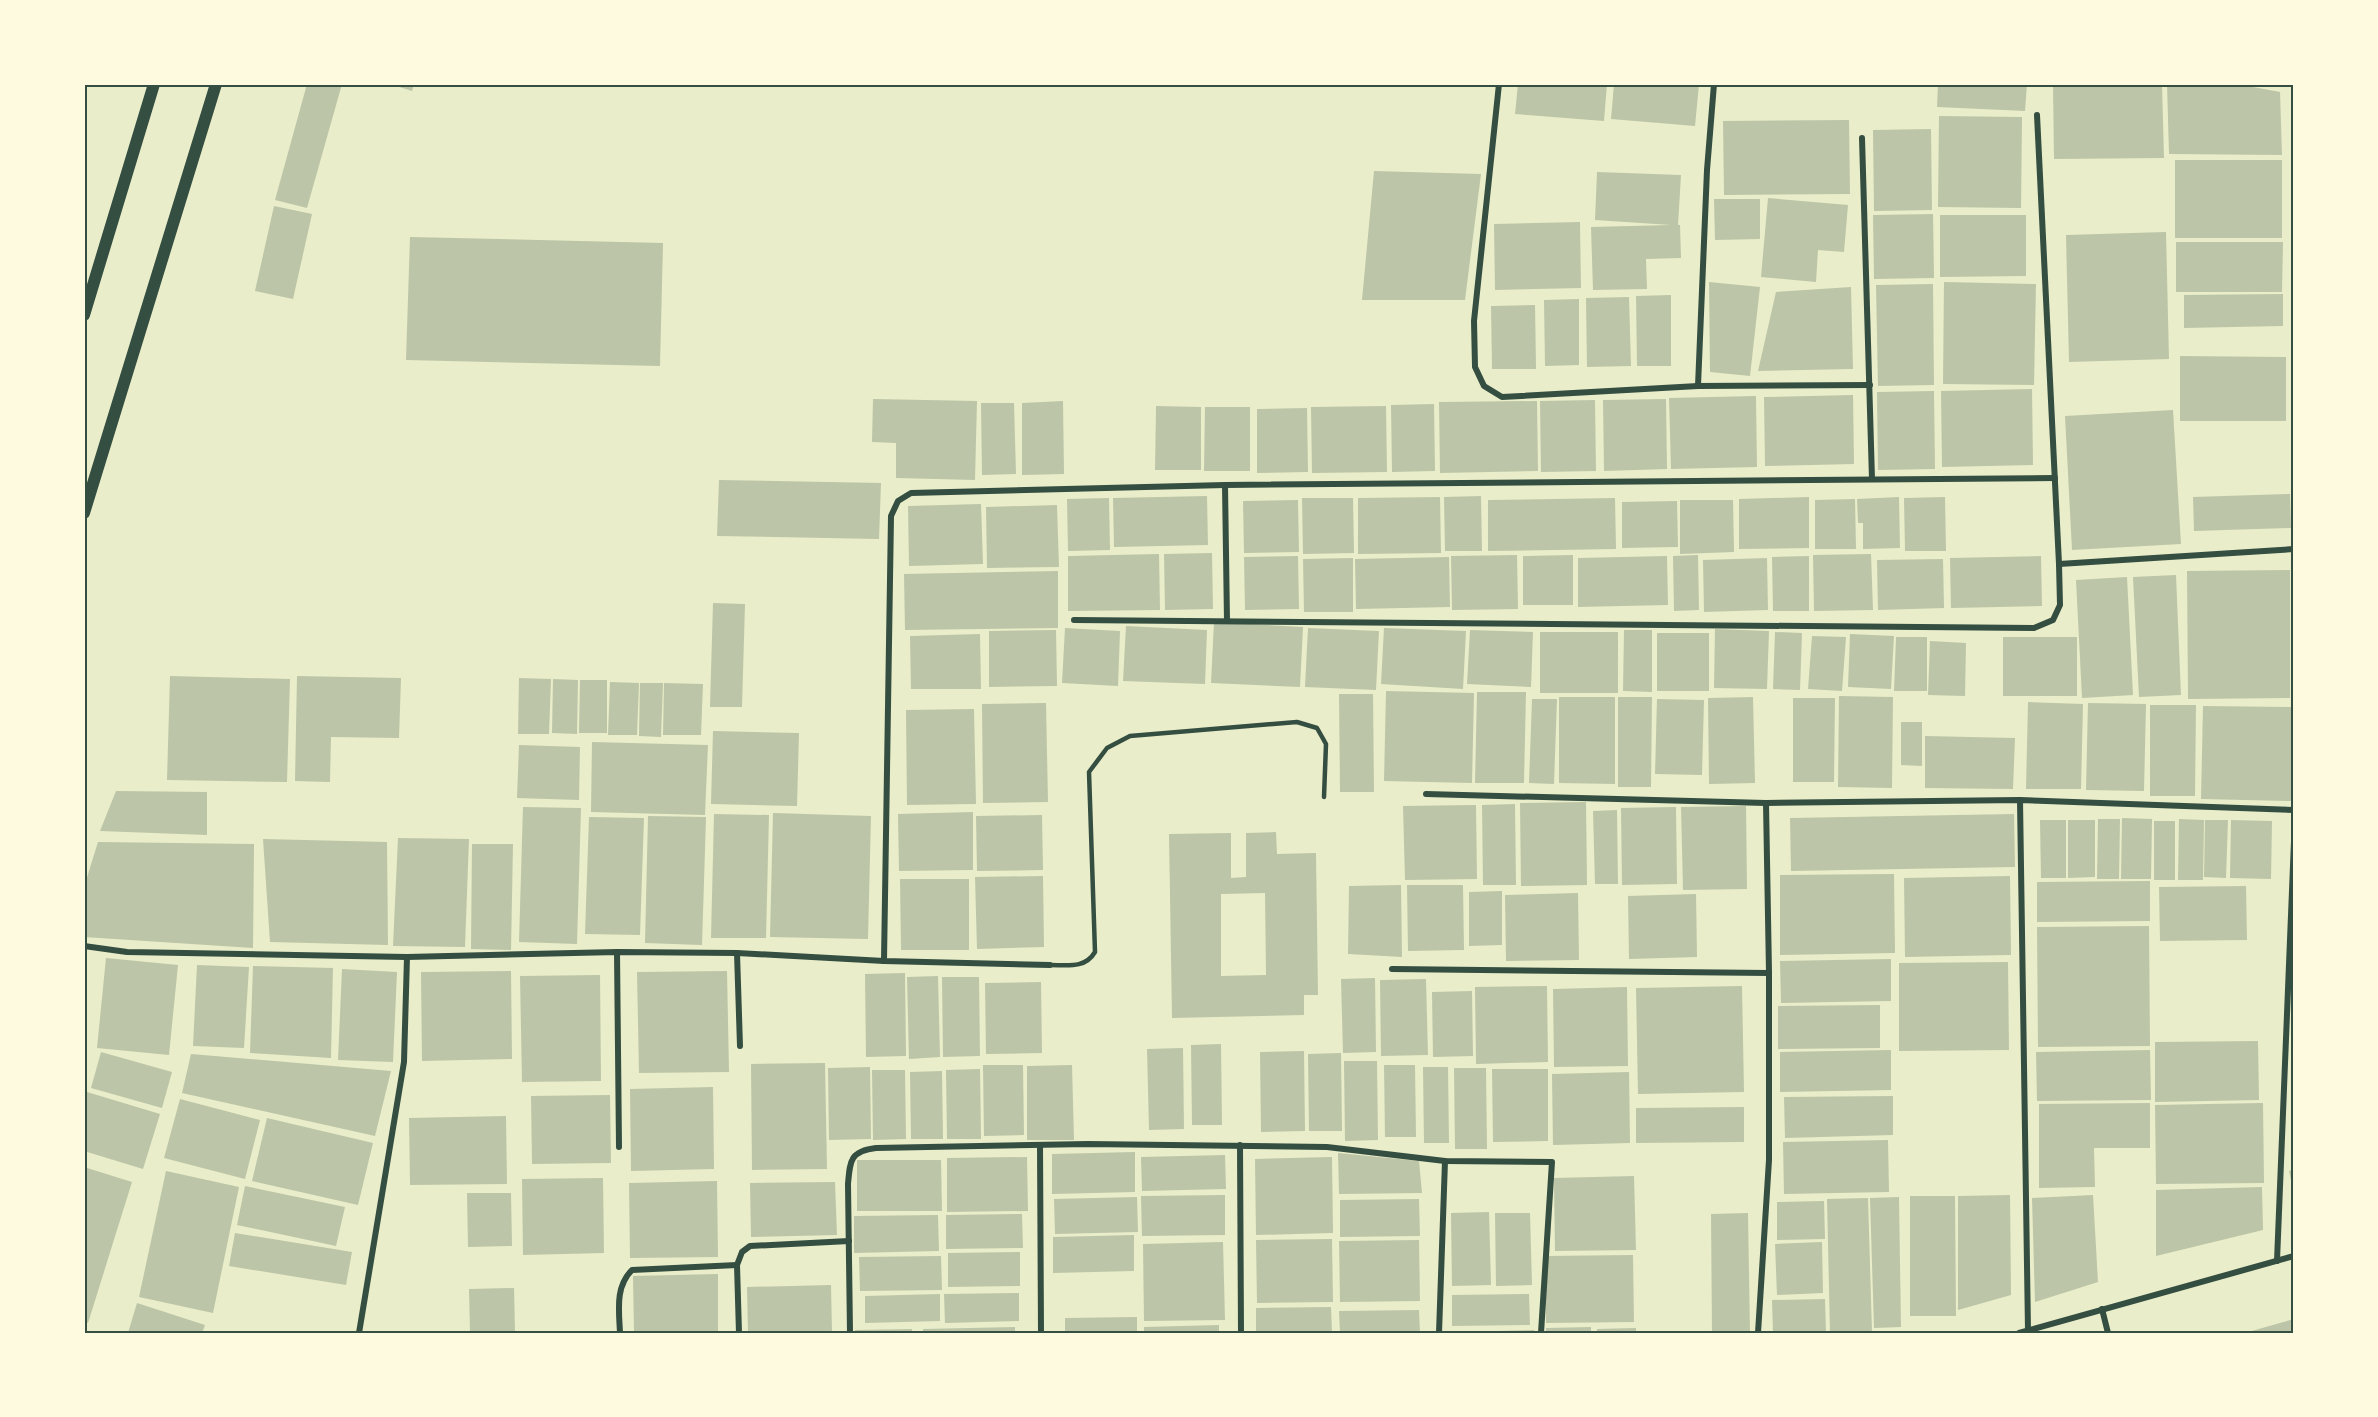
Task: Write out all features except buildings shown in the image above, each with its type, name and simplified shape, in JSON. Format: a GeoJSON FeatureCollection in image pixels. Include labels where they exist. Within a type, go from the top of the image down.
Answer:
{"type":"FeatureCollection","features":[{"type":"Feature","properties":{"kind":"main road"},"geometry":{"type":"LineString","coordinates":[[84,315],[154,84]]}},
{"type":"Feature","properties":{"kind":"main road"},"geometry":{"type":"LineString","coordinates":[[84,513],[216,84]]}},
{"type":"Feature","properties":{"kind":"street"},"geometry":{"type":"LineString","coordinates":[[1499,84],[1474,321],[1474,367],[1484,386],[1502,397],[1698,386],[1870,385]]}},
{"type":"Feature","properties":{"kind":"street"},"geometry":{"type":"LineString","coordinates":[[1698,386],[1707,182],[1714,84]]}},
{"type":"Feature","properties":{"kind":"street"},"geometry":{"type":"LineString","coordinates":[[1074,620],[2034,628],[2053,621],[2060,605],[2059,564],[2037,115]]}},
{"type":"Feature","properties":{"kind":"street"},"geometry":{"type":"LineString","coordinates":[[1862,138],[1872,479]]}},
{"type":"Feature","properties":{"kind":"street"},"geometry":{"type":"LineString","coordinates":[[884,961],[891,516],[898,501],[911,493],[1225,485],[2055,478]]}},
{"type":"Feature","properties":{"kind":"street"},"geometry":{"type":"LineString","coordinates":[[1225,485],[1227,621]]}},
{"type":"Feature","properties":{"kind":"street"},"geometry":{"type":"LineString","coordinates":[[2059,564],[2294,549]]}},
{"type":"Feature","properties":{"kind":"street"},"geometry":{"type":"LineString","coordinates":[[1426,794],[1766,803],[2020,800],[2294,810]]}},
{"type":"Feature","properties":{"kind":"street"},"geometry":{"type":"LineString","coordinates":[[2020,800],[2028,1331]]}},
{"type":"Feature","properties":{"kind":"street"},"geometry":{"type":"LineString","coordinates":[[1758,1333],[1769,1160],[1766,803]]}},
{"type":"Feature","properties":{"kind":"street"},"geometry":{"type":"LineString","coordinates":[[2277,1261],[2294,841]]}},
{"type":"Feature","properties":{"kind":"street"},"geometry":{"type":"LineString","coordinates":[[84,946],[128,952],[407,957],[617,952],[737,953],[884,961],[1050,965]]}},
{"type":"Feature","properties":{"kind":"street"},"geometry":{"type":"LineString","coordinates":[[617,952],[619,1147]]}},
{"type":"Feature","properties":{"kind":"street"},"geometry":{"type":"LineString","coordinates":[[737,953],[740,1046]]}},
{"type":"Feature","properties":{"kind":"street"},"geometry":{"type":"LineString","coordinates":[[359,1333],[404,1062],[407,957]]}},
{"type":"Feature","properties":{"kind":"street"},"geometry":{"type":"LineString","coordinates":[[1392,969],[1769,973]]}},
{"type":"Feature","properties":{"kind":"street"},"geometry":{"type":"LineString","coordinates":[[1040,1145],[1041,1333]]}},
{"type":"Feature","properties":{"kind":"street"},"geometry":{"type":"LineString","coordinates":[[850,1333],[848,1184],[850,1164],[854,1156],[862,1150],[1040,1145],[1327,1147],[1445,1161],[1552,1162],[1540,1333]]}},
{"type":"Feature","properties":{"kind":"street"},"geometry":{"type":"LineString","coordinates":[[1240,1145],[1241,1333]]}},
{"type":"Feature","properties":{"kind":"street"},"geometry":{"type":"LineString","coordinates":[[1439,1333],[1445,1161]]}},
{"type":"Feature","properties":{"kind":"street"},"geometry":{"type":"LineString","coordinates":[[739,1333],[737,1265],[741,1252],[750,1246],[849,1241]]}},
{"type":"Feature","properties":{"kind":"street"},"geometry":{"type":"LineString","coordinates":[[2019,1333],[2294,1257]]}},
{"type":"Feature","properties":{"kind":"street"},"geometry":{"type":"LineString","coordinates":[[620,1333],[619,1293],[624,1278],[632,1270],[737,1265]]}},
{"type":"Feature","properties":{"kind":"street"},"geometry":{"type":"LineString","coordinates":[[2102,1309],[2108,1333]]}},
{"type":"Feature","properties":{"kind":"lane"},"geometry":{"type":"LineString","coordinates":[[1050,965],[1080,965],[1091,960],[1095,952],[1089,772],[1107,748],[1130,736],[1298,722],[1317,728],[1326,744],[1324,797]]}}]}
